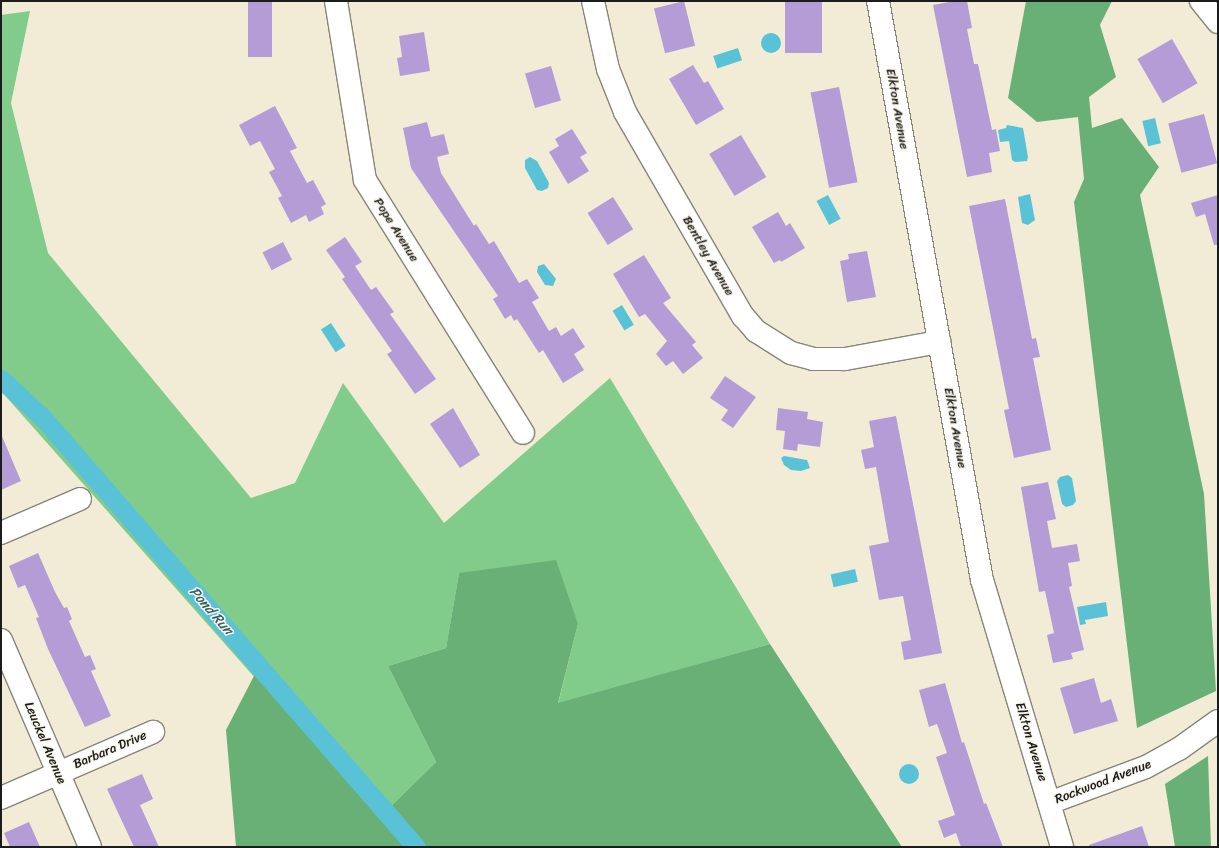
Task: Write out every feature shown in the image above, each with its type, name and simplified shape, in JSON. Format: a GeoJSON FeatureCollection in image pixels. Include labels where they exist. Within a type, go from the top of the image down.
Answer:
{"type":"FeatureCollection","features":[{"type":"Feature","properties":{"kind":"street","name":"Pope Avenue"},"geometry":{"type":"LineString","coordinates":[[336,1],[365,180],[523,433]]}},
{"type":"Feature","properties":{"kind":"street","name":"Bentley Avenue"},"geometry":{"type":"LineString","coordinates":[[593,1],[608,69],[625,112],[743,316],[756,331],[791,353],[813,359],[845,359],[939,342]]}},
{"type":"Feature","properties":{"kind":"street","name":"Elkton Avenue"},"geometry":{"type":"LineString","coordinates":[[878,1],[982,580],[1062,847]]}},
{"type":"Feature","properties":{"kind":"street"},"geometry":{"type":"LineString","coordinates":[[1201,1],[1218,22]]}},
{"type":"Feature","properties":{"kind":"street"},"geometry":{"type":"LineString","coordinates":[[1,533],[80,499]]}},
{"type":"Feature","properties":{"kind":"street","name":"Leuckel Avenue"},"geometry":{"type":"LineString","coordinates":[[1,640],[90,847]]}},
{"type":"Feature","properties":{"kind":"street","name":"Rockwood Avenue"},"geometry":{"type":"LineString","coordinates":[[1049,803],[1146,767],[1179,749],[1218,721]]}},
{"type":"Feature","properties":{"kind":"street","name":"Barbara Drive"},"geometry":{"type":"LineString","coordinates":[[1,798],[153,732]]}},
{"type":"Feature","properties":{"kind":"green space"},"geometry":{"type":"Polygon","coordinates":[[[1026,1],[1112,1],[1100,25],[1116,77],[1089,97],[1092,128],[1122,118],[1159,167],[1140,195],[1204,494],[1216,691],[1137,728],[1074,202],[1084,179],[1078,117],[1037,122],[1008,98],[1026,1]]]}},
{"type":"Feature","properties":{"kind":"green space"},"geometry":{"type":"Polygon","coordinates":[[[30,11],[11,103],[48,253],[251,498],[295,483],[343,383],[444,523],[610,378],[770,644],[558,704],[578,624],[459,573],[446,648],[388,666],[436,762],[379,818],[1,391],[1,15],[30,11]]]}},
{"type":"Feature","properties":{"kind":"green space"},"geometry":{"type":"Polygon","coordinates":[[[556,560],[578,624],[558,703],[770,644],[902,847],[236,847],[226,730],[255,674],[379,818],[436,762],[388,666],[446,648],[459,573],[556,560]]]}},
{"type":"Feature","properties":{"kind":"green space"},"geometry":{"type":"Polygon","coordinates":[[[1208,756],[1211,847],[1175,847],[1165,784],[1208,756]]]}},
{"type":"Feature","properties":{"kind":"water"},"geometry":{"type":"Polygon","coordinates":[[[771,33],[778,36],[781,43],[778,50],[771,53],[764,50],[761,43],[764,36],[771,33]]]}},
{"type":"Feature","properties":{"kind":"water"},"geometry":{"type":"Polygon","coordinates":[[[738,48],[742,60],[717,68],[713,56],[738,48]]]}},
{"type":"Feature","properties":{"kind":"water"},"geometry":{"type":"Polygon","coordinates":[[[1155,118],[1161,143],[1148,146],[1142,121],[1155,118]]]}},
{"type":"Feature","properties":{"kind":"water"},"geometry":{"type":"Polygon","coordinates":[[[1007,125],[1023,128],[1028,157],[1027,161],[1015,162],[1012,160],[1009,141],[1000,142],[998,130],[1006,128],[1007,125]]]}},
{"type":"Feature","properties":{"kind":"water"},"geometry":{"type":"Polygon","coordinates":[[[530,157],[537,161],[549,183],[548,188],[542,191],[537,190],[525,168],[525,160],[530,157]]]}},
{"type":"Feature","properties":{"kind":"water"},"geometry":{"type":"Polygon","coordinates":[[[1030,194],[1035,220],[1028,225],[1022,223],[1018,197],[1030,194]]]}},
{"type":"Feature","properties":{"kind":"water"},"geometry":{"type":"Polygon","coordinates":[[[828,195],[841,219],[829,225],[817,201],[828,195]]]}},
{"type":"Feature","properties":{"kind":"water"},"geometry":{"type":"Polygon","coordinates":[[[544,264],[556,279],[553,286],[545,285],[537,272],[538,266],[544,264]]]}},
{"type":"Feature","properties":{"kind":"water"},"geometry":{"type":"Polygon","coordinates":[[[622,305],[634,325],[624,330],[613,311],[622,305]]]}},
{"type":"Feature","properties":{"kind":"water"},"geometry":{"type":"Polygon","coordinates":[[[331,323],[346,346],[336,352],[321,330],[331,323]]]}},
{"type":"Feature","properties":{"kind":"water"},"geometry":{"type":"Polygon","coordinates":[[[784,456],[807,460],[810,468],[801,471],[791,470],[784,465],[781,458],[784,456]]]}},
{"type":"Feature","properties":{"kind":"water"},"geometry":{"type":"Polygon","coordinates":[[[1068,475],[1072,478],[1076,501],[1073,505],[1066,507],[1062,504],[1057,481],[1060,477],[1068,475]]]}},
{"type":"Feature","properties":{"kind":"water"},"geometry":{"type":"Polygon","coordinates":[[[855,569],[858,582],[834,587],[831,575],[855,569]]]}},
{"type":"Feature","properties":{"kind":"water"},"geometry":{"type":"Polygon","coordinates":[[[1106,602],[1108,616],[1085,620],[1086,624],[1080,625],[1077,607],[1106,602]]]}},
{"type":"Feature","properties":{"kind":"water"},"geometry":{"type":"Polygon","coordinates":[[[909,764],[916,767],[919,774],[916,781],[909,784],[902,781],[899,774],[902,767],[909,764]]]}},
{"type":"Feature","properties":{"kind":"building"},"geometry":{"type":"Polygon","coordinates":[[[248,1],[272,1],[272,57],[248,57],[248,1]]]}},
{"type":"Feature","properties":{"kind":"building"},"geometry":{"type":"Polygon","coordinates":[[[684,1],[695,46],[665,53],[654,8],[684,1]]]}},
{"type":"Feature","properties":{"kind":"building"},"geometry":{"type":"Polygon","coordinates":[[[785,1],[822,1],[822,53],[785,53],[785,1]]]}},
{"type":"Feature","properties":{"kind":"building"},"geometry":{"type":"Polygon","coordinates":[[[955,1],[967,1],[972,28],[967,29],[974,64],[978,64],[992,130],[996,129],[1000,151],[989,153],[992,172],[967,177],[933,5],[955,1]]]}},
{"type":"Feature","properties":{"kind":"building"},"geometry":{"type":"Polygon","coordinates":[[[424,32],[430,71],[400,76],[397,58],[402,57],[399,36],[424,32]]]}},
{"type":"Feature","properties":{"kind":"building"},"geometry":{"type":"Polygon","coordinates":[[[1172,39],[1198,83],[1163,103],[1137,59],[1172,39]]]}},
{"type":"Feature","properties":{"kind":"building"},"geometry":{"type":"Polygon","coordinates":[[[693,65],[704,83],[708,81],[724,109],[696,125],[669,79],[693,65]]]}},
{"type":"Feature","properties":{"kind":"building"},"geometry":{"type":"Polygon","coordinates":[[[551,66],[561,101],[535,108],[525,73],[551,66]]]}},
{"type":"Feature","properties":{"kind":"building"},"geometry":{"type":"Polygon","coordinates":[[[839,87],[858,182],[829,188],[811,93],[839,87]]]}},
{"type":"Feature","properties":{"kind":"building"},"geometry":{"type":"Polygon","coordinates":[[[275,106],[297,148],[290,151],[307,183],[313,180],[326,204],[321,207],[324,214],[309,222],[306,215],[291,223],[278,198],[282,196],[269,172],[275,169],[260,141],[250,146],[239,125],[275,106]]]}},
{"type":"Feature","properties":{"kind":"building"},"geometry":{"type":"Polygon","coordinates":[[[1204,114],[1217,163],[1181,173],[1168,124],[1204,114]]]}},
{"type":"Feature","properties":{"kind":"building"},"geometry":{"type":"Polygon","coordinates":[[[427,122],[431,137],[444,134],[449,154],[437,157],[441,173],[474,226],[476,224],[489,244],[494,241],[519,283],[527,279],[539,298],[532,302],[549,331],[556,327],[561,336],[573,328],[585,347],[574,354],[584,370],[563,383],[543,350],[539,353],[517,319],[514,321],[511,315],[505,319],[493,299],[498,296],[411,168],[403,128],[427,122]]]}},
{"type":"Feature","properties":{"kind":"building"},"geometry":{"type":"Polygon","coordinates":[[[572,129],[587,153],[580,157],[589,171],[568,184],[549,152],[559,146],[555,139],[572,129]]]}},
{"type":"Feature","properties":{"kind":"building"},"geometry":{"type":"Polygon","coordinates":[[[741,135],[766,177],[735,196],[709,154],[741,135]]]}},
{"type":"Feature","properties":{"kind":"building"},"geometry":{"type":"Polygon","coordinates":[[[1218,195],[1218,245],[1214,245],[1205,214],[1196,217],[1191,203],[1218,195]]]}},
{"type":"Feature","properties":{"kind":"building"},"geometry":{"type":"Polygon","coordinates":[[[613,197],[633,229],[608,245],[588,213],[613,197]]]}},
{"type":"Feature","properties":{"kind":"building"},"geometry":{"type":"Polygon","coordinates":[[[1005,199],[1032,339],[1036,338],[1040,357],[1033,358],[1051,450],[1014,458],[1004,410],[1009,409],[969,206],[1005,199]]]}},
{"type":"Feature","properties":{"kind":"building"},"geometry":{"type":"Polygon","coordinates":[[[778,212],[786,226],[790,223],[805,248],[781,262],[780,260],[774,263],[752,227],[778,212]]]}},
{"type":"Feature","properties":{"kind":"building"},"geometry":{"type":"Polygon","coordinates":[[[345,237],[362,262],[355,266],[371,290],[376,287],[394,312],[390,314],[436,379],[415,394],[387,354],[392,351],[342,279],[345,277],[326,250],[345,237]]]}},
{"type":"Feature","properties":{"kind":"building"},"geometry":{"type":"Polygon","coordinates":[[[283,242],[292,260],[272,270],[263,252],[283,242]]]}},
{"type":"Feature","properties":{"kind":"building"},"geometry":{"type":"Polygon","coordinates":[[[867,251],[876,297],[847,302],[840,261],[849,259],[848,254],[867,251]]]}},
{"type":"Feature","properties":{"kind":"building"},"geometry":{"type":"Polygon","coordinates":[[[644,255],[671,298],[663,303],[696,342],[692,345],[703,358],[683,374],[673,361],[666,366],[656,354],[667,341],[645,314],[639,317],[613,274],[644,255]]]}},
{"type":"Feature","properties":{"kind":"building"},"geometry":{"type":"Polygon","coordinates":[[[725,376],[756,397],[733,428],[721,420],[728,410],[710,398],[725,376]]]}},
{"type":"Feature","properties":{"kind":"building"},"geometry":{"type":"Polygon","coordinates":[[[453,408],[480,455],[460,468],[430,424],[453,408]]]}},
{"type":"Feature","properties":{"kind":"building"},"geometry":{"type":"Polygon","coordinates":[[[778,408],[808,412],[807,419],[823,422],[820,447],[798,444],[797,451],[783,449],[785,431],[776,430],[778,408]]]}},
{"type":"Feature","properties":{"kind":"building"},"geometry":{"type":"Polygon","coordinates":[[[896,416],[942,653],[904,660],[901,642],[911,640],[903,596],[879,600],[869,546],[889,542],[876,467],[865,469],[861,450],[874,447],[869,421],[896,416]]]}},
{"type":"Feature","properties":{"kind":"building"},"geometry":{"type":"Polygon","coordinates":[[[1,434],[21,481],[1,490],[1,434]]]}},
{"type":"Feature","properties":{"kind":"building"},"geometry":{"type":"Polygon","coordinates":[[[1048,482],[1056,519],[1047,521],[1052,548],[1077,544],[1080,561],[1068,563],[1072,586],[1069,587],[1084,650],[1071,653],[1073,659],[1053,663],[1047,635],[1054,633],[1045,591],[1039,592],[1021,487],[1048,482]]]}},
{"type":"Feature","properties":{"kind":"building"},"geometry":{"type":"Polygon","coordinates":[[[38,553],[55,592],[64,608],[67,607],[72,619],[69,621],[85,657],[90,655],[96,669],[91,671],[111,716],[85,727],[48,649],[36,618],[39,617],[25,585],[18,588],[9,566],[38,553]]]}},
{"type":"Feature","properties":{"kind":"building"},"geometry":{"type":"Polygon","coordinates":[[[1094,678],[1101,703],[1111,699],[1118,721],[1074,734],[1060,688],[1094,678]]]}},
{"type":"Feature","properties":{"kind":"building"},"geometry":{"type":"Polygon","coordinates":[[[945,683],[962,743],[964,742],[984,804],[986,803],[1003,847],[961,847],[956,833],[944,838],[938,821],[955,815],[936,757],[947,753],[937,724],[929,727],[919,690],[945,683]]]}},
{"type":"Feature","properties":{"kind":"building"},"geometry":{"type":"Polygon","coordinates":[[[142,774],[153,799],[140,805],[159,847],[134,847],[107,789],[142,774]]]}},
{"type":"Feature","properties":{"kind":"building"},"geometry":{"type":"Polygon","coordinates":[[[29,822],[40,847],[10,847],[4,833],[29,822]]]}},
{"type":"Feature","properties":{"kind":"building"},"geometry":{"type":"Polygon","coordinates":[[[1142,826],[1149,847],[1089,847],[1089,845],[1142,826]]]}},
{"type":"Feature","properties":{"kind":"waterway","name":"Pond Run"},"geometry":{"type":"LineString","coordinates":[[1,379],[43,418],[416,847]]}}]}
